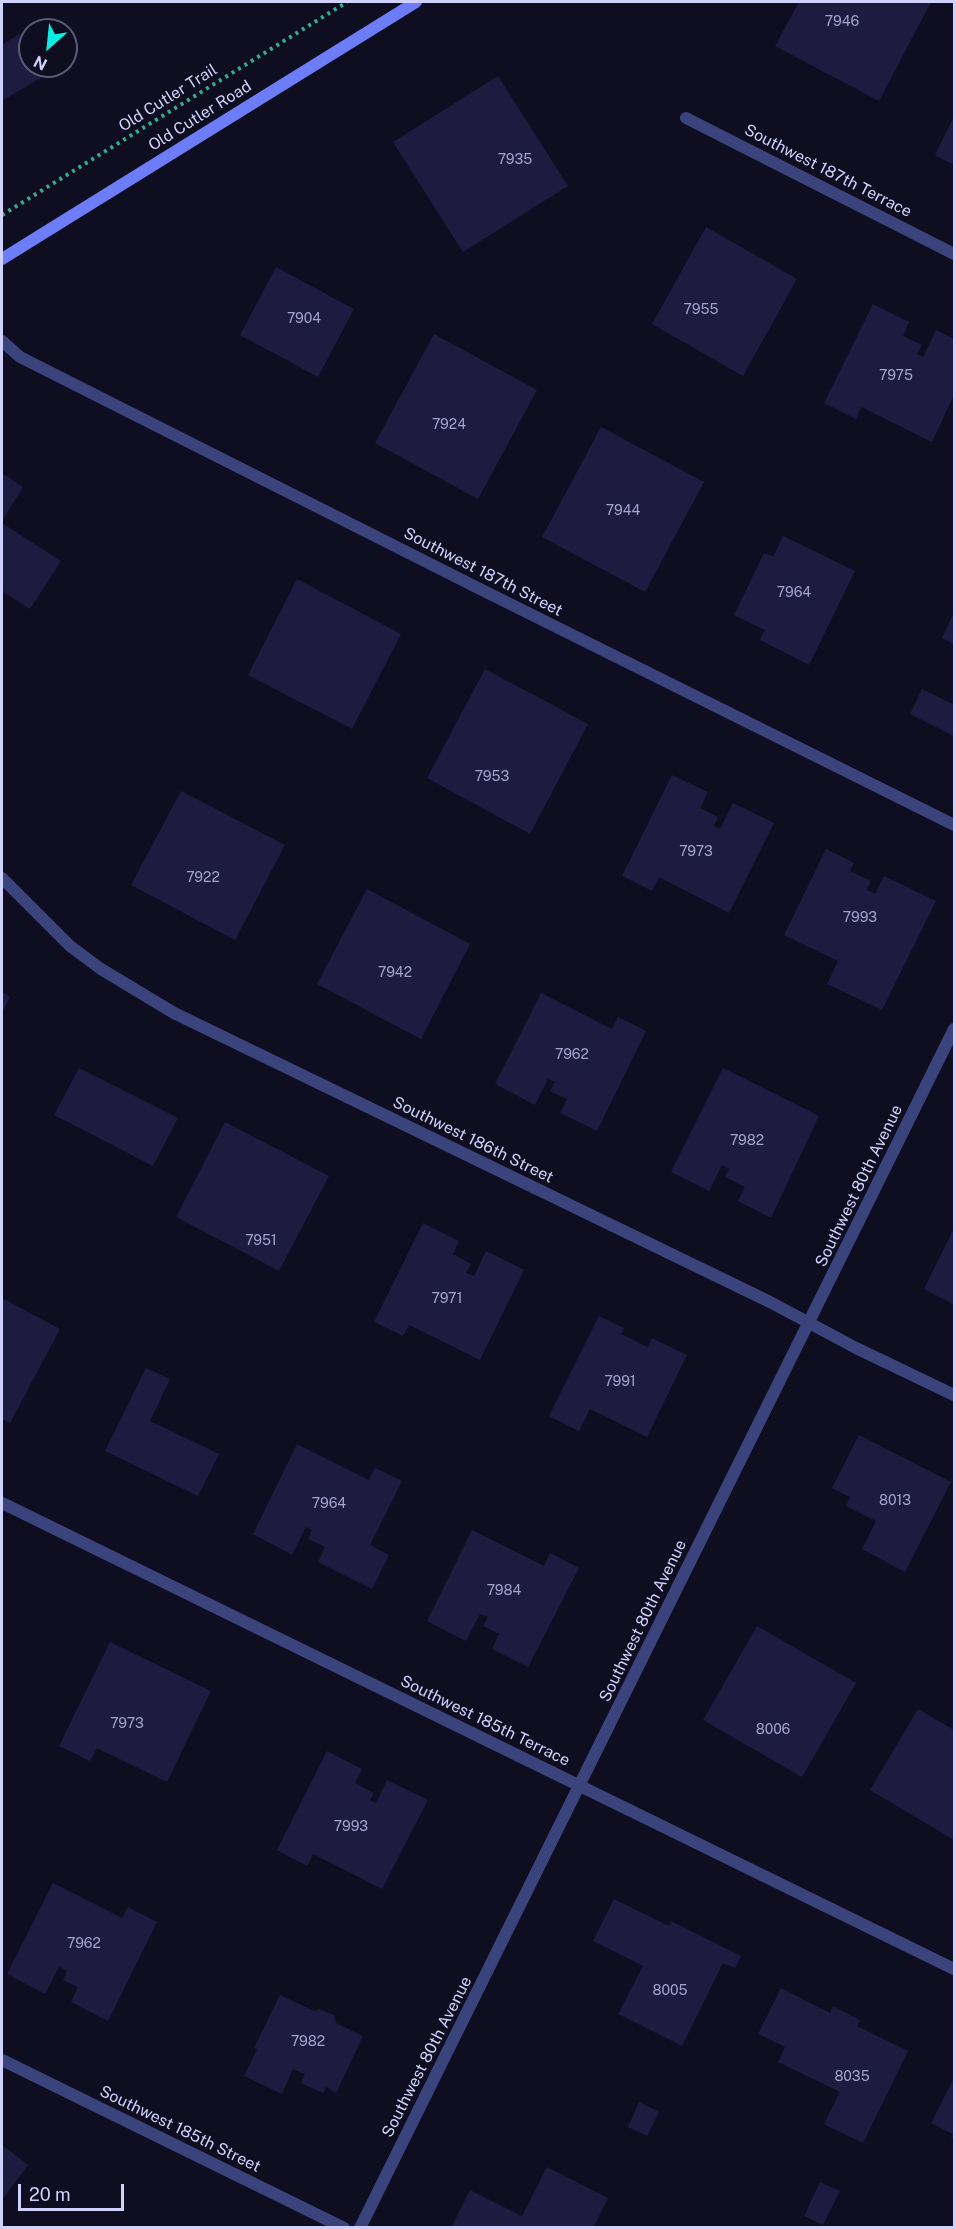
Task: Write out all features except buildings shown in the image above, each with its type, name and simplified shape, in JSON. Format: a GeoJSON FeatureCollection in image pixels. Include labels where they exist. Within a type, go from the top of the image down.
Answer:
{"type":"FeatureCollection","features":[{"type":"Feature","properties":{"kind":"main road","name":"Old Cutler Road"},"geometry":{"type":"LineString","coordinates":[[2,259],[416,2]]}},
{"type":"Feature","properties":{"kind":"street","name":"Southwest 187th Terrace"},"geometry":{"type":"LineString","coordinates":[[686,118],[954,254]]}},
{"type":"Feature","properties":{"kind":"street","name":"Southwest 187th Street"},"geometry":{"type":"LineString","coordinates":[[2,341],[20,357],[954,825]]}},
{"type":"Feature","properties":{"kind":"street","name":"Southwest 186th Street"},"geometry":{"type":"LineString","coordinates":[[2,878],[70,946],[108,974],[174,1013],[810,1322],[954,1395]]}},
{"type":"Feature","properties":{"kind":"street","name":"Southwest 80th Avenue"},"geometry":{"type":"LineString","coordinates":[[360,2228],[954,1029]]}},
{"type":"Feature","properties":{"kind":"street","name":"Southwest 185th Terrace"},"geometry":{"type":"LineString","coordinates":[[2,1503],[954,1969]]}},
{"type":"Feature","properties":{"kind":"street","name":"Southwest 185th Street"},"geometry":{"type":"LineString","coordinates":[[2,2060],[344,2228]]}},
{"type":"Feature","properties":{"kind":"path","name":"Old Cutler Trail"},"geometry":{"type":"LineString","coordinates":[[2,215],[346,2]]}}]}
